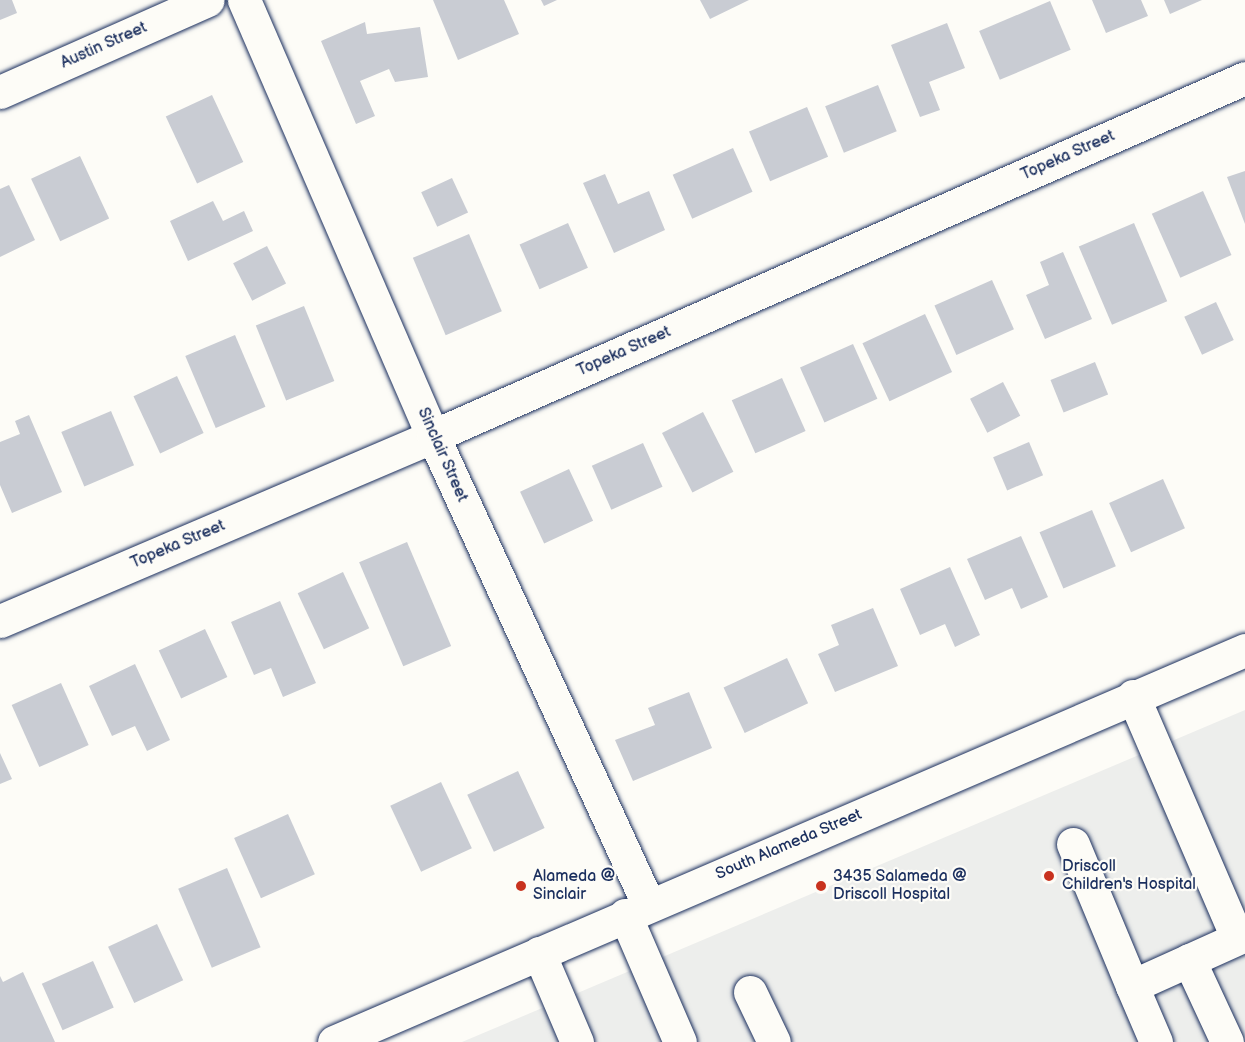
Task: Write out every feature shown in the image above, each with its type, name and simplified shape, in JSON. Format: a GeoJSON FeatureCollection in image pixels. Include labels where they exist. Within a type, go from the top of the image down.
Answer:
{"type":"FeatureCollection","features":[{"type":"Feature","properties":{"kind":"street","name":"Austin Street"},"geometry":{"type":"LineString","coordinates":[[0,92],[208,0]]}},
{"type":"Feature","properties":{"kind":"street","name":"Sinclair Street"},"geometry":{"type":"LineString","coordinates":[[244,0],[637,910],[680,1042]]}},
{"type":"Feature","properties":{"kind":"street","name":"Topeka Street"},"geometry":{"type":"LineString","coordinates":[[0,621],[433,436],[1245,78]]}},
{"type":"Feature","properties":{"kind":"street","name":"South Alameda Street"},"geometry":{"type":"LineString","coordinates":[[334,1042],[1133,696],[1245,650]]}},
{"type":"Feature","properties":{"kind":"street"},"geometry":{"type":"LineString","coordinates":[[1132,986],[1241,936],[1133,696]]}},
{"type":"Feature","properties":{"kind":"street"},"geometry":{"type":"LineString","coordinates":[[1073,844],[1156,1042]]}},
{"type":"Feature","properties":{"kind":"street"},"geometry":{"type":"LineString","coordinates":[[539,953],[577,1042]]}},
{"type":"Feature","properties":{"kind":"street"},"geometry":{"type":"LineString","coordinates":[[1189,960],[1227,1042]]}},
{"type":"Feature","properties":{"kind":"street"},"geometry":{"type":"LineString","coordinates":[[750,992],[774,1042]]}},
{"type":"Feature","properties":{"kind":"shaded area","name":"Driscoll Children's Hospital"},"geometry":{"type":"Polygon","coordinates":[[[1245,710],[1245,1042],[462,1042],[1245,710]]]}},
{"type":"Feature","properties":{"kind":"building"},"geometry":{"type":"Polygon","coordinates":[[[0,0],[12,0],[17,13],[0,20],[0,0]]]}},
{"type":"Feature","properties":{"kind":"building"},"geometry":{"type":"Polygon","coordinates":[[[433,0],[504,0],[519,34],[458,60],[433,0]]]}},
{"type":"Feature","properties":{"kind":"building"},"geometry":{"type":"Polygon","coordinates":[[[541,0],[557,0],[544,6],[541,0]]]}},
{"type":"Feature","properties":{"kind":"building"},"geometry":{"type":"Polygon","coordinates":[[[700,0],[749,0],[710,19],[700,0]]]}},
{"type":"Feature","properties":{"kind":"building"},"geometry":{"type":"Polygon","coordinates":[[[1092,0],[1141,0],[1148,16],[1106,33],[1092,0]]]}},
{"type":"Feature","properties":{"kind":"building"},"geometry":{"type":"Polygon","coordinates":[[[1164,0],[1202,0],[1170,14],[1164,0]]]}},
{"type":"Feature","properties":{"kind":"building"},"geometry":{"type":"Polygon","coordinates":[[[1050,1],[1071,50],[1000,80],[979,31],[1050,1]]]}},
{"type":"Feature","properties":{"kind":"building"},"geometry":{"type":"Polygon","coordinates":[[[365,22],[367,34],[420,27],[428,77],[395,82],[389,69],[360,81],[375,116],[356,124],[321,41],[365,22]]]}},
{"type":"Feature","properties":{"kind":"building"},"geometry":{"type":"Polygon","coordinates":[[[947,23],[965,68],[929,82],[940,110],[920,117],[891,45],[947,23]]]}},
{"type":"Feature","properties":{"kind":"building"},"geometry":{"type":"Polygon","coordinates":[[[878,85],[897,131],[844,153],[825,106],[878,85]]]}},
{"type":"Feature","properties":{"kind":"building"},"geometry":{"type":"Polygon","coordinates":[[[212,95],[243,162],[197,184],[166,117],[212,95]]]}},
{"type":"Feature","properties":{"kind":"building"},"geometry":{"type":"Polygon","coordinates":[[[807,107],[828,157],[770,181],[749,132],[807,107]]]}},
{"type":"Feature","properties":{"kind":"building"},"geometry":{"type":"Polygon","coordinates":[[[733,148],[753,192],[692,219],[673,175],[733,148]]]}},
{"type":"Feature","properties":{"kind":"building"},"geometry":{"type":"Polygon","coordinates":[[[80,156],[109,219],[60,241],[31,179],[80,156]]]}},
{"type":"Feature","properties":{"kind":"building"},"geometry":{"type":"Polygon","coordinates":[[[1245,171],[1245,224],[1227,177],[1245,171]]]}},
{"type":"Feature","properties":{"kind":"building"},"geometry":{"type":"Polygon","coordinates":[[[605,174],[618,204],[649,191],[665,230],[614,253],[583,183],[605,174]]]}},
{"type":"Feature","properties":{"kind":"building"},"geometry":{"type":"Polygon","coordinates":[[[452,178],[468,212],[437,227],[421,192],[452,178]]]}},
{"type":"Feature","properties":{"kind":"building"},"geometry":{"type":"Polygon","coordinates":[[[9,185],[35,240],[0,257],[0,189],[9,185]]]}},
{"type":"Feature","properties":{"kind":"building"},"geometry":{"type":"Polygon","coordinates":[[[1203,191],[1231,255],[1180,278],[1152,214],[1203,191]]]}},
{"type":"Feature","properties":{"kind":"building"},"geometry":{"type":"Polygon","coordinates":[[[213,201],[223,221],[244,211],[253,231],[188,261],[170,221],[213,201]]]}},
{"type":"Feature","properties":{"kind":"building"},"geometry":{"type":"Polygon","coordinates":[[[568,223],[588,268],[540,289],[520,245],[568,223]]]}},
{"type":"Feature","properties":{"kind":"building"},"geometry":{"type":"Polygon","coordinates":[[[1134,223],[1167,301],[1112,325],[1079,246],[1134,223]]]}},
{"type":"Feature","properties":{"kind":"building"},"geometry":{"type":"Polygon","coordinates":[[[469,234],[502,311],[446,335],[413,258],[469,234]]]}},
{"type":"Feature","properties":{"kind":"building"},"geometry":{"type":"Polygon","coordinates":[[[267,246],[286,283],[252,301],[233,263],[267,246]]]}},
{"type":"Feature","properties":{"kind":"building"},"geometry":{"type":"Polygon","coordinates":[[[1063,252],[1092,319],[1045,339],[1026,295],[1049,285],[1040,262],[1063,252]]]}},
{"type":"Feature","properties":{"kind":"building"},"geometry":{"type":"Polygon","coordinates":[[[992,280],[1014,329],[956,355],[934,306],[992,280]]]}},
{"type":"Feature","properties":{"kind":"building"},"geometry":{"type":"Polygon","coordinates":[[[1216,302],[1234,340],[1202,355],[1184,317],[1216,302]]]}},
{"type":"Feature","properties":{"kind":"building"},"geometry":{"type":"Polygon","coordinates":[[[304,306],[334,381],[286,401],[256,325],[304,306]]]}},
{"type":"Feature","properties":{"kind":"building"},"geometry":{"type":"Polygon","coordinates":[[[925,314],[952,372],[890,401],[862,343],[925,314]]]}},
{"type":"Feature","properties":{"kind":"building"},"geometry":{"type":"Polygon","coordinates":[[[235,335],[265,407],[216,428],[185,356],[235,335]]]}},
{"type":"Feature","properties":{"kind":"building"},"geometry":{"type":"Polygon","coordinates":[[[853,344],[877,399],[824,422],[800,368],[853,344]]]}},
{"type":"Feature","properties":{"kind":"building"},"geometry":{"type":"Polygon","coordinates":[[[1095,362],[1108,394],[1064,412],[1050,380],[1095,362]]]}},
{"type":"Feature","properties":{"kind":"building"},"geometry":{"type":"Polygon","coordinates":[[[177,376],[204,433],[160,453],[133,396],[177,376]]]}},
{"type":"Feature","properties":{"kind":"building"},"geometry":{"type":"Polygon","coordinates":[[[782,378],[806,431],[755,453],[732,400],[782,378]]]}},
{"type":"Feature","properties":{"kind":"building"},"geometry":{"type":"Polygon","coordinates":[[[1003,382],[1020,416],[987,433],[970,399],[1003,382]]]}},
{"type":"Feature","properties":{"kind":"building"},"geometry":{"type":"Polygon","coordinates":[[[111,411],[134,465],[84,486],[61,432],[111,411]]]}},
{"type":"Feature","properties":{"kind":"building"},"geometry":{"type":"Polygon","coordinates":[[[703,412],[733,472],[692,493],[662,433],[703,412]]]}},
{"type":"Feature","properties":{"kind":"building"},"geometry":{"type":"Polygon","coordinates":[[[29,415],[62,492],[12,513],[0,485],[0,442],[20,434],[15,421],[29,415]]]}},
{"type":"Feature","properties":{"kind":"building"},"geometry":{"type":"Polygon","coordinates":[[[1029,442],[1043,475],[1007,490],[993,457],[1029,442]]]}},
{"type":"Feature","properties":{"kind":"building"},"geometry":{"type":"Polygon","coordinates":[[[643,443],[663,487],[611,510],[592,466],[643,443]]]}},
{"type":"Feature","properties":{"kind":"building"},"geometry":{"type":"Polygon","coordinates":[[[569,469],[593,521],[544,543],[520,492],[569,469]]]}},
{"type":"Feature","properties":{"kind":"building"},"geometry":{"type":"Polygon","coordinates":[[[1163,479],[1185,528],[1131,552],[1109,503],[1163,479]]]}},
{"type":"Feature","properties":{"kind":"building"},"geometry":{"type":"Polygon","coordinates":[[[1092,510],[1116,566],[1063,588],[1040,532],[1092,510]]]}},
{"type":"Feature","properties":{"kind":"building"},"geometry":{"type":"Polygon","coordinates":[[[1021,536],[1048,597],[1021,609],[1012,588],[985,600],[967,559],[1021,536]]]}},
{"type":"Feature","properties":{"kind":"building"},"geometry":{"type":"Polygon","coordinates":[[[407,542],[451,646],[403,666],[359,562],[407,542]]]}},
{"type":"Feature","properties":{"kind":"building"},"geometry":{"type":"Polygon","coordinates":[[[950,567],[980,635],[955,647],[945,624],[920,635],[900,589],[950,567]]]}},
{"type":"Feature","properties":{"kind":"building"},"geometry":{"type":"Polygon","coordinates":[[[343,572],[369,628],[324,649],[298,593],[343,572]]]}},
{"type":"Feature","properties":{"kind":"building"},"geometry":{"type":"Polygon","coordinates":[[[280,601],[316,683],[283,697],[271,668],[254,675],[231,622],[280,601]]]}},
{"type":"Feature","properties":{"kind":"building"},"geometry":{"type":"Polygon","coordinates":[[[873,608],[898,666],[835,692],[818,654],[839,645],[831,625],[873,608]]]}},
{"type":"Feature","properties":{"kind":"building"},"geometry":{"type":"Polygon","coordinates":[[[205,629],[227,677],[181,699],[159,651],[205,629]]]}},
{"type":"Feature","properties":{"kind":"building"},"geometry":{"type":"Polygon","coordinates":[[[787,658],[808,703],[745,733],[724,688],[787,658]]]}},
{"type":"Feature","properties":{"kind":"building"},"geometry":{"type":"Polygon","coordinates":[[[135,664],[170,740],[147,751],[135,726],[112,736],[89,686],[135,664]]]}},
{"type":"Feature","properties":{"kind":"building"},"geometry":{"type":"Polygon","coordinates":[[[61,683],[89,745],[39,767],[12,705],[61,683]]]}},
{"type":"Feature","properties":{"kind":"building"},"geometry":{"type":"Polygon","coordinates":[[[689,692],[712,748],[633,781],[615,740],[655,725],[648,708],[689,692]]]}},
{"type":"Feature","properties":{"kind":"building"},"geometry":{"type":"Polygon","coordinates":[[[0,753],[12,779],[0,784],[0,753]]]}},
{"type":"Feature","properties":{"kind":"building"},"geometry":{"type":"Polygon","coordinates":[[[518,771],[545,828],[494,852],[467,795],[518,771]]]}},
{"type":"Feature","properties":{"kind":"building"},"geometry":{"type":"Polygon","coordinates":[[[441,782],[472,848],[421,872],[390,806],[441,782]]]}},
{"type":"Feature","properties":{"kind":"building"},"geometry":{"type":"Polygon","coordinates":[[[288,814],[315,874],[261,898],[234,838],[288,814]]]}},
{"type":"Feature","properties":{"kind":"building"},"geometry":{"type":"Polygon","coordinates":[[[227,868],[261,947],[212,968],[178,889],[227,868]]]}},
{"type":"Feature","properties":{"kind":"building"},"geometry":{"type":"Polygon","coordinates":[[[157,924],[183,980],[134,1003],[108,947],[157,924]]]}},
{"type":"Feature","properties":{"kind":"building"},"geometry":{"type":"Polygon","coordinates":[[[93,961],[114,1008],[63,1030],[42,984],[93,961]]]}},
{"type":"Feature","properties":{"kind":"building"},"geometry":{"type":"Polygon","coordinates":[[[23,972],[55,1042],[0,1042],[0,976],[3,982],[23,972]]]}},
{"type":"Feature","properties":{"kind":"place","name":"Driscoll Children's Hospital"},"geometry":{"type":"Point","coordinates":[1049,876]}},
{"type":"Feature","properties":{"kind":"place","name":"Alameda @ Sinclair"},"geometry":{"type":"Point","coordinates":[521,886]}},
{"type":"Feature","properties":{"kind":"place","name":"3435 Salameda @ Driscoll Hospital"},"geometry":{"type":"Point","coordinates":[821,886]}}]}
